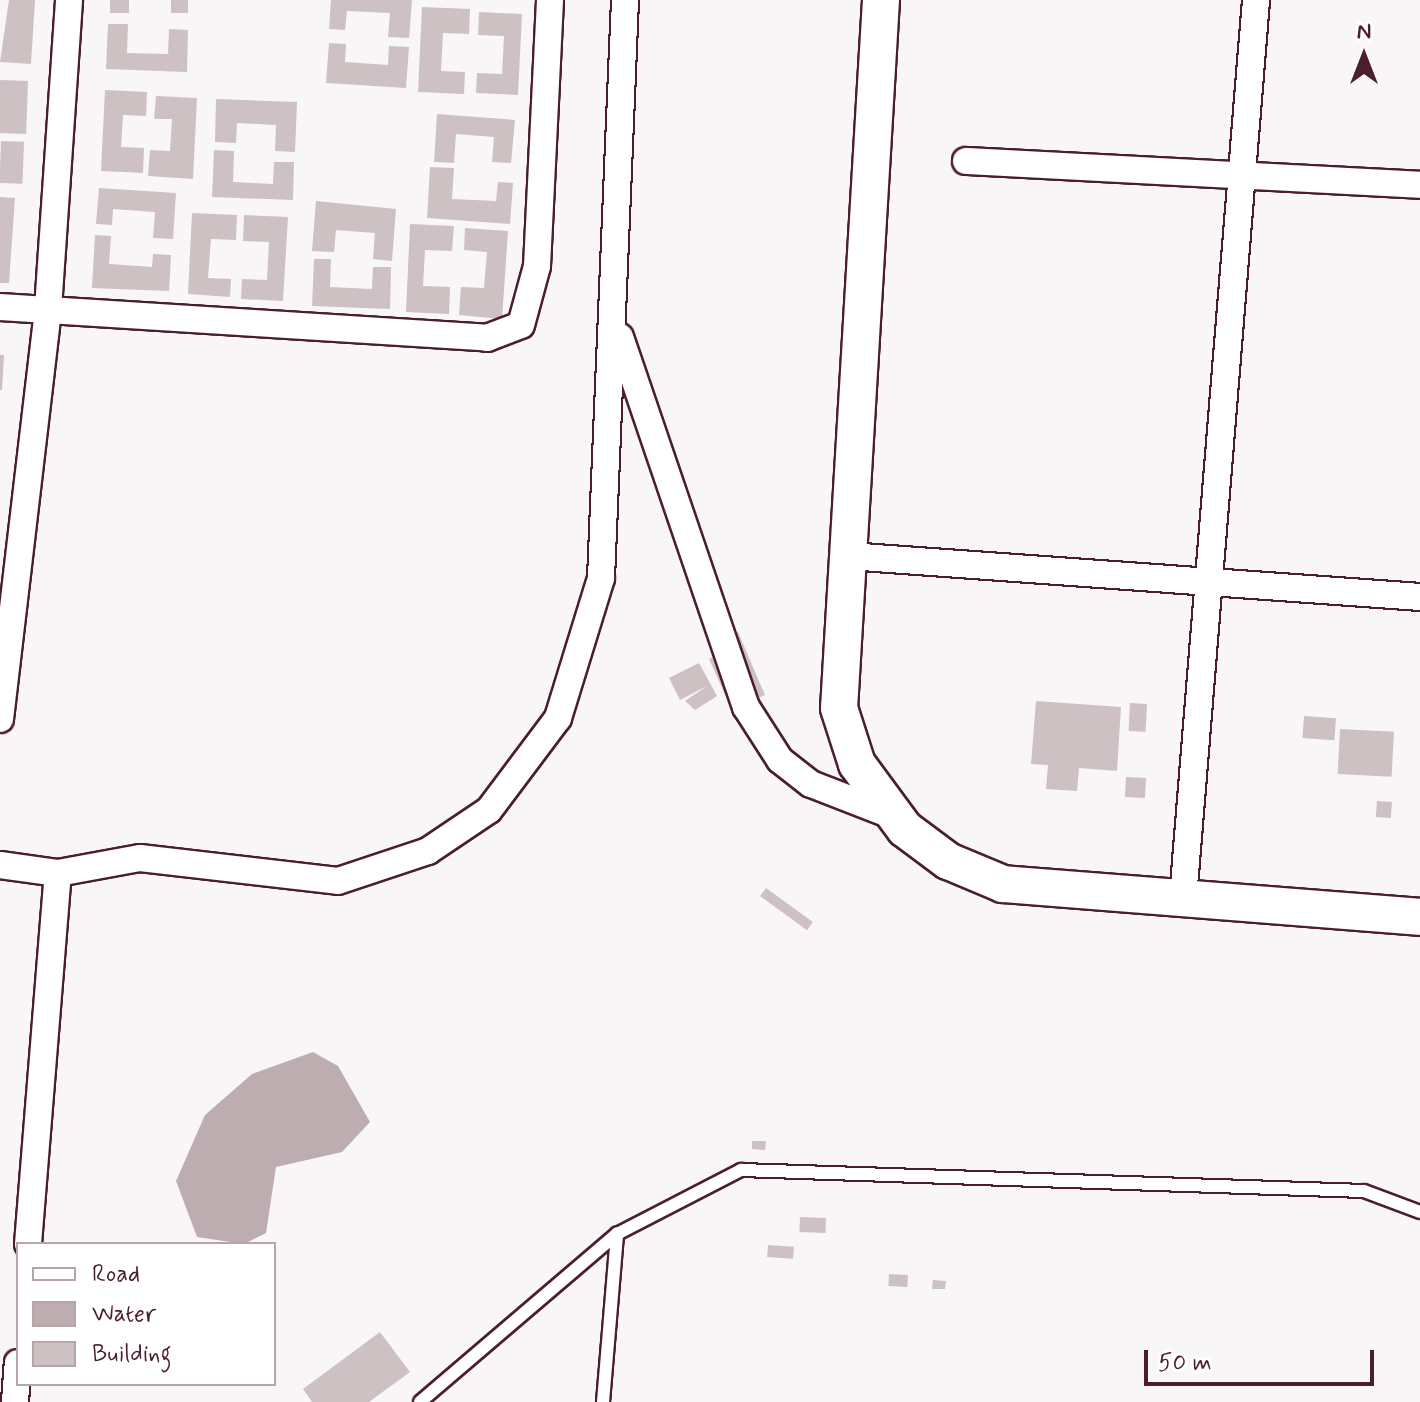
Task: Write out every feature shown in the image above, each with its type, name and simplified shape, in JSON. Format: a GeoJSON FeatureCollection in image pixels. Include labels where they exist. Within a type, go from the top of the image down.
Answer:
{"type":"FeatureCollection","features":[{"type":"Feature","properties":{"kind":"street"},"geometry":{"type":"LineString","coordinates":[[0,719],[48,309],[69,0]]}},
{"type":"Feature","properties":{"kind":"street"},"geometry":{"type":"LineString","coordinates":[[0,307],[487,338],[521,325],[537,266],[550,0]]}},
{"type":"Feature","properties":{"kind":"street"},"geometry":{"type":"LineString","coordinates":[[0,865],[58,873],[140,858],[338,881],[428,851],[489,810],[558,718],[601,578],[625,0]]}},
{"type":"Feature","properties":{"kind":"street"},"geometry":{"type":"LineString","coordinates":[[881,0],[839,708],[857,764],[898,818],[948,861],[1003,884],[1420,917]]}},
{"type":"Feature","properties":{"kind":"street"},"geometry":{"type":"LineString","coordinates":[[1183,898],[1256,0]]}},
{"type":"Feature","properties":{"kind":"street"},"geometry":{"type":"LineString","coordinates":[[966,161],[1420,185]]}},
{"type":"Feature","properties":{"kind":"street"},"geometry":{"type":"LineString","coordinates":[[614,322],[746,707],[780,760],[811,784],[898,818]]}},
{"type":"Feature","properties":{"kind":"street"},"geometry":{"type":"LineString","coordinates":[[848,556],[1420,597]]}},
{"type":"Feature","properties":{"kind":"street"},"geometry":{"type":"LineString","coordinates":[[28,1242],[58,873]]}},
{"type":"Feature","properties":{"kind":"lane"},"geometry":{"type":"LineString","coordinates":[[420,1402],[617,1234],[741,1170],[1364,1191],[1420,1212]]}},
{"type":"Feature","properties":{"kind":"lane"},"geometry":{"type":"LineString","coordinates":[[603,1402],[617,1234]]}},
{"type":"Feature","properties":{"kind":"water"},"geometry":{"type":"Polygon","coordinates":[[[313,1052],[338,1066],[370,1122],[342,1152],[276,1167],[266,1233],[248,1242],[197,1237],[176,1181],[205,1115],[252,1074],[313,1052]]]}},
{"type":"Feature","properties":{"kind":"building"},"geometry":{"type":"Polygon","coordinates":[[[9,0],[35,0],[31,64],[0,62],[9,0]]]}},
{"type":"Feature","properties":{"kind":"building"},"geometry":{"type":"Polygon","coordinates":[[[110,0],[129,0],[129,13],[110,13],[110,0]]]}},
{"type":"Feature","properties":{"kind":"building"},"geometry":{"type":"Polygon","coordinates":[[[171,0],[188,0],[188,13],[171,13],[171,0]]]}},
{"type":"Feature","properties":{"kind":"building"},"geometry":{"type":"Polygon","coordinates":[[[331,0],[412,0],[409,38],[388,37],[390,13],[347,11],[345,30],[329,29],[331,0]]]}},
{"type":"Feature","properties":{"kind":"building"},"geometry":{"type":"Polygon","coordinates":[[[422,7],[470,9],[469,34],[443,33],[441,71],[465,72],[464,94],[418,92],[422,7]]]}},
{"type":"Feature","properties":{"kind":"building"},"geometry":{"type":"Polygon","coordinates":[[[479,12],[522,14],[518,95],[476,93],[477,73],[502,74],[504,36],[478,35],[479,12]]]}},
{"type":"Feature","properties":{"kind":"building"},"geometry":{"type":"Polygon","coordinates":[[[108,24],[128,24],[127,53],[168,54],[169,29],[188,30],[187,72],[106,69],[108,24]]]}},
{"type":"Feature","properties":{"kind":"building"},"geometry":{"type":"Polygon","coordinates":[[[329,43],[346,44],[345,62],[388,65],[389,46],[409,47],[406,88],[326,83],[329,43]]]}},
{"type":"Feature","properties":{"kind":"building"},"geometry":{"type":"Polygon","coordinates":[[[0,80],[28,81],[26,134],[0,133],[0,80]]]}},
{"type":"Feature","properties":{"kind":"building"},"geometry":{"type":"Polygon","coordinates":[[[105,90],[147,92],[146,116],[123,115],[121,147],[144,148],[143,173],[101,171],[105,90]]]}},
{"type":"Feature","properties":{"kind":"building"},"geometry":{"type":"Polygon","coordinates":[[[156,96],[197,98],[193,179],[148,176],[150,150],[170,151],[172,119],[154,119],[156,96]]]}},
{"type":"Feature","properties":{"kind":"building"},"geometry":{"type":"Polygon","coordinates":[[[216,99],[297,102],[295,152],[275,151],[276,125],[237,123],[236,143],[215,142],[216,99]]]}},
{"type":"Feature","properties":{"kind":"building"},"geometry":{"type":"Polygon","coordinates":[[[437,114],[515,120],[511,163],[492,162],[494,137],[456,134],[454,163],[434,162],[437,114]]]}},
{"type":"Feature","properties":{"kind":"building"},"geometry":{"type":"Polygon","coordinates":[[[1,141],[24,142],[23,184],[0,183],[1,141]]]}},
{"type":"Feature","properties":{"kind":"building"},"geometry":{"type":"Polygon","coordinates":[[[214,150],[234,151],[233,182],[273,184],[274,162],[294,162],[293,200],[212,197],[214,150]]]}},
{"type":"Feature","properties":{"kind":"building"},"geometry":{"type":"Polygon","coordinates":[[[430,167],[454,168],[452,199],[496,201],[498,182],[513,183],[510,224],[427,218],[430,167]]]}},
{"type":"Feature","properties":{"kind":"building"},"geometry":{"type":"Polygon","coordinates":[[[99,188],[176,193],[173,239],[153,238],[155,212],[113,209],[112,225],[96,224],[99,188]]]}},
{"type":"Feature","properties":{"kind":"building"},"geometry":{"type":"Polygon","coordinates":[[[0,197],[15,198],[9,283],[0,283],[0,197]]]}},
{"type":"Feature","properties":{"kind":"building"},"geometry":{"type":"Polygon","coordinates":[[[316,201],[396,209],[392,261],[373,259],[375,233],[336,230],[334,252],[312,251],[316,201]]]}},
{"type":"Feature","properties":{"kind":"building"},"geometry":{"type":"Polygon","coordinates":[[[192,213],[237,215],[236,240],[211,239],[208,278],[231,279],[230,297],[188,294],[192,213]]]}},
{"type":"Feature","properties":{"kind":"building"},"geometry":{"type":"Polygon","coordinates":[[[244,215],[288,217],[283,301],[241,299],[242,279],[267,280],[269,242],[243,241],[244,215]]]}},
{"type":"Feature","properties":{"kind":"building"},"geometry":{"type":"Polygon","coordinates":[[[410,224],[454,226],[452,251],[425,250],[423,286],[450,287],[449,314],[406,312],[410,224]]]}},
{"type":"Feature","properties":{"kind":"building"},"geometry":{"type":"Polygon","coordinates":[[[465,228],[508,231],[502,319],[459,315],[461,287],[484,288],[487,252],[464,250],[465,228]]]}},
{"type":"Feature","properties":{"kind":"building"},"geometry":{"type":"Polygon","coordinates":[[[95,235],[111,236],[109,264],[152,267],[153,254],[171,255],[169,291],[92,288],[95,235]]]}},
{"type":"Feature","properties":{"kind":"building"},"geometry":{"type":"Polygon","coordinates":[[[314,259],[331,259],[330,287],[372,289],[373,267],[391,267],[390,309],[312,306],[314,259]]]}},
{"type":"Feature","properties":{"kind":"building"},"geometry":{"type":"Polygon","coordinates":[[[0,355],[4,355],[2,390],[0,390],[0,355]]]}},
{"type":"Feature","properties":{"kind":"building"},"geometry":{"type":"Polygon","coordinates":[[[738,632],[765,695],[732,710],[709,659],[737,647],[731,635],[738,632]]]}},
{"type":"Feature","properties":{"kind":"building"},"geometry":{"type":"Polygon","coordinates":[[[699,663],[717,696],[695,710],[685,701],[707,686],[680,700],[669,678],[699,663]]]}},
{"type":"Feature","properties":{"kind":"building"},"geometry":{"type":"Polygon","coordinates":[[[1036,701],[1121,707],[1117,771],[1079,768],[1077,791],[1046,789],[1048,765],[1031,764],[1036,701]]]}},
{"type":"Feature","properties":{"kind":"building"},"geometry":{"type":"Polygon","coordinates":[[[1130,703],[1147,704],[1146,732],[1129,731],[1130,703]]]}},
{"type":"Feature","properties":{"kind":"building"},"geometry":{"type":"Polygon","coordinates":[[[1304,716],[1336,718],[1334,740],[1302,738],[1304,716]]]}},
{"type":"Feature","properties":{"kind":"building"},"geometry":{"type":"Polygon","coordinates":[[[1340,729],[1394,732],[1392,777],[1338,774],[1340,729]]]}},
{"type":"Feature","properties":{"kind":"building"},"geometry":{"type":"Polygon","coordinates":[[[1126,777],[1146,778],[1145,798],[1125,797],[1126,777]]]}},
{"type":"Feature","properties":{"kind":"building"},"geometry":{"type":"Polygon","coordinates":[[[1377,801],[1392,802],[1391,818],[1376,817],[1377,801]]]}},
{"type":"Feature","properties":{"kind":"building"},"geometry":{"type":"Polygon","coordinates":[[[766,888],[813,922],[807,930],[760,896],[766,888]]]}},
{"type":"Feature","properties":{"kind":"building"},"geometry":{"type":"Polygon","coordinates":[[[752,1141],[766,1141],[765,1150],[752,1149],[752,1141]]]}},
{"type":"Feature","properties":{"kind":"building"},"geometry":{"type":"Polygon","coordinates":[[[800,1217],[826,1218],[825,1233],[799,1232],[800,1217]]]}},
{"type":"Feature","properties":{"kind":"building"},"geometry":{"type":"Polygon","coordinates":[[[768,1245],[794,1247],[793,1259],[767,1257],[768,1245]]]}},
{"type":"Feature","properties":{"kind":"building"},"geometry":{"type":"Polygon","coordinates":[[[889,1274],[908,1275],[907,1287],[888,1286],[889,1274]]]}},
{"type":"Feature","properties":{"kind":"building"},"geometry":{"type":"Polygon","coordinates":[[[933,1280],[946,1281],[945,1289],[932,1289],[933,1280]]]}},
{"type":"Feature","properties":{"kind":"building"},"geometry":{"type":"Polygon","coordinates":[[[380,1332],[410,1372],[369,1402],[312,1402],[303,1389],[380,1332]]]}}]}
